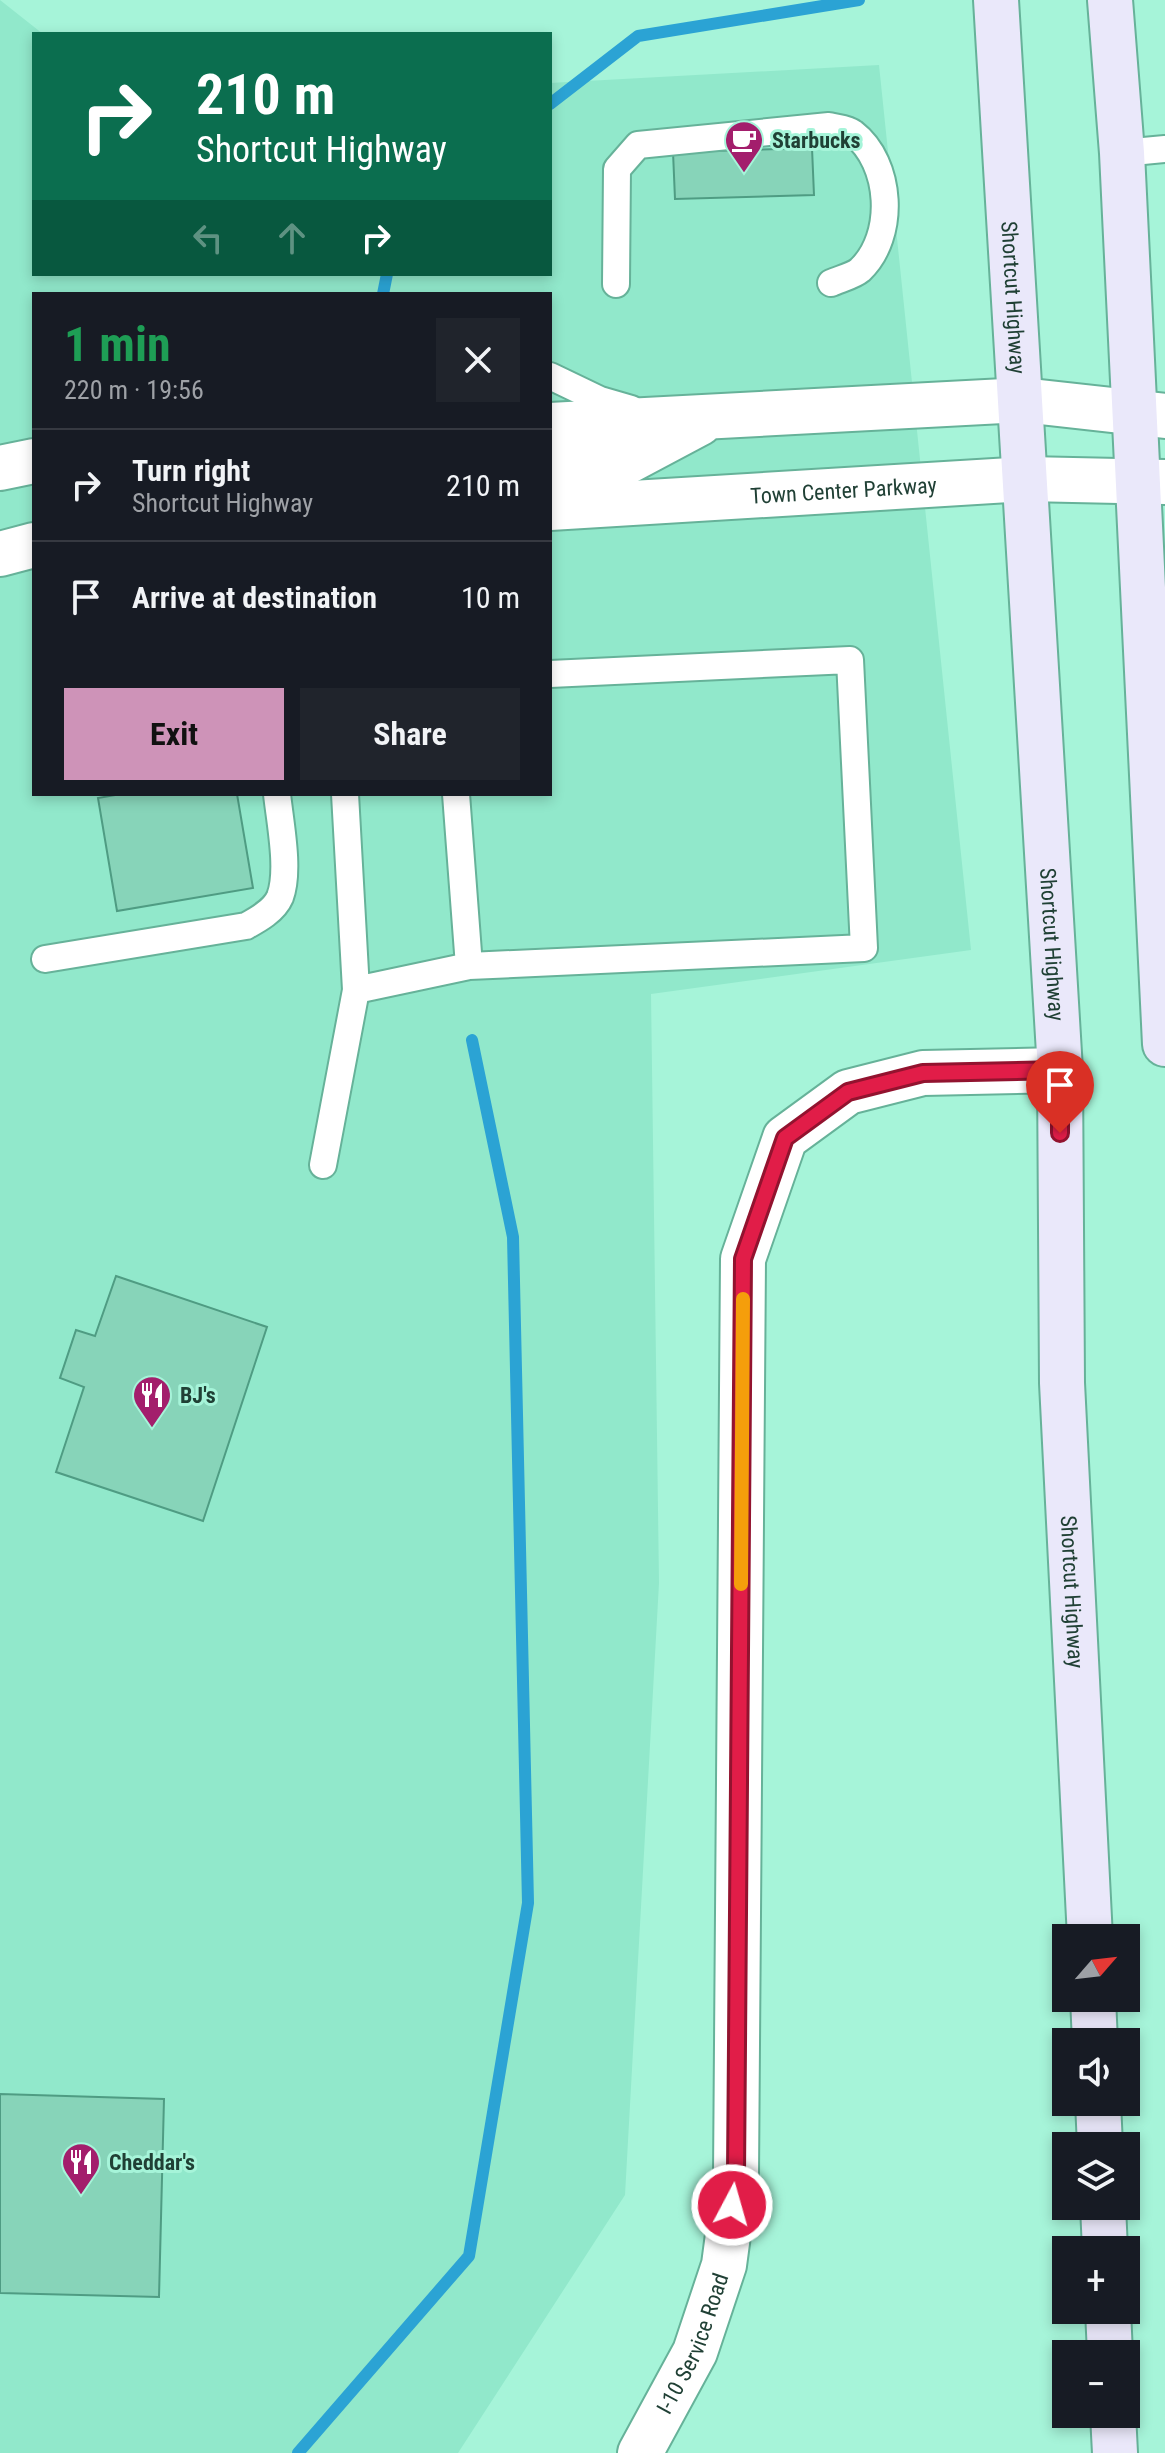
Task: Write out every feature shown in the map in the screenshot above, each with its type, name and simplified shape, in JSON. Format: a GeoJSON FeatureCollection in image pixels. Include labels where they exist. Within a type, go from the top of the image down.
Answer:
{"type":"FeatureCollection","features":[{"type":"Feature","properties":{"kind":"main road","name":"Shortcut Highway"},"geometry":{"type":"LineString","coordinates":[[996,0],[1060,1070],[1062,1383],[1089,1924]]}},
{"type":"Feature","properties":{"kind":"main road"},"geometry":{"type":"LineString","coordinates":[[1110,0],[1122,153],[1150,414],[1165,1044]]}},
{"type":"Feature","properties":{"kind":"main road"},"geometry":{"type":"LineString","coordinates":[[1114,2428],[1115,2453]]}},
{"type":"Feature","properties":{"kind":"street"},"geometry":{"type":"LineString","coordinates":[[552,425],[1022,400],[1150,414]]}},
{"type":"Feature","properties":{"kind":"street"},"geometry":{"type":"LineString","coordinates":[[552,465],[621,465],[713,416]]}},
{"type":"Feature","properties":{"kind":"street"},"geometry":{"type":"LineString","coordinates":[[0,468],[32,461]]}},
{"type":"Feature","properties":{"kind":"street","name":"Town Center Parkway"},"geometry":{"type":"LineString","coordinates":[[552,508],[1027,479],[1152,482]]}},
{"type":"Feature","properties":{"kind":"street"},"geometry":{"type":"LineString","coordinates":[[0,554],[32,546]]}},
{"type":"Feature","properties":{"kind":"street","name":"I-10 Service Road"},"geometry":{"type":"LineString","coordinates":[[640,2453],[695,2352],[724,2265],[736,2175],[743,1259],[785,1138],[848,1092],[923,1073],[1060,1070]]}},
{"type":"Feature","properties":{"kind":"lane"},"geometry":{"type":"LineString","coordinates":[[616,284],[617,169],[638,145],[829,126],[851,131],[868,149],[885,190],[879,244],[859,271],[831,283]]}},
{"type":"Feature","properties":{"kind":"lane"},"geometry":{"type":"LineString","coordinates":[[1122,153],[1165,149]]}},
{"type":"Feature","properties":{"kind":"lane"},"geometry":{"type":"LineString","coordinates":[[552,377],[600,400],[665,418]]}},
{"type":"Feature","properties":{"kind":"lane"},"geometry":{"type":"LineString","coordinates":[[356,990],[469,966],[864,948],[850,660],[552,674]]}},
{"type":"Feature","properties":{"kind":"lane"},"geometry":{"type":"LineString","coordinates":[[45,959],[246,926],[262,917],[280,898],[284,852],[277,796]]}},
{"type":"Feature","properties":{"kind":"lane"},"geometry":{"type":"LineString","coordinates":[[323,1165],[356,990],[345,796]]}},
{"type":"Feature","properties":{"kind":"lane"},"geometry":{"type":"LineString","coordinates":[[456,796],[469,966]]}},
{"type":"Feature","properties":{"kind":"shaded area"},"geometry":{"type":"Polygon","coordinates":[[[0,0],[40,32],[32,32],[32,276],[552,276],[552,83],[879,65],[971,950],[651,994],[659,1583],[625,2195],[458,2453],[0,2453],[0,0]]]}},
{"type":"Feature","properties":{"kind":"building","name":"Starbucks"},"geometry":{"type":"Polygon","coordinates":[[[812,148],[814,195],[675,199],[673,152],[812,148]]]}},
{"type":"Feature","properties":{"kind":"building"},"geometry":{"type":"Polygon","coordinates":[[[237,796],[253,888],[117,911],[98,798],[237,796]]]}},
{"type":"Feature","properties":{"kind":"building","name":"BJ's"},"geometry":{"type":"Polygon","coordinates":[[[116,1276],[267,1327],[203,1521],[56,1472],[84,1387],[60,1378],[76,1330],[95,1336],[116,1276]]]}},
{"type":"Feature","properties":{"kind":"building","name":"Cheddar's"},"geometry":{"type":"Polygon","coordinates":[[[0,2094],[164,2099],[159,2297],[0,2293],[0,2094]]]}},
{"type":"Feature","properties":{"kind":"waterway"},"geometry":{"type":"LineString","coordinates":[[552,102],[638,36],[859,0]]}},
{"type":"Feature","properties":{"kind":"waterway"},"geometry":{"type":"LineString","coordinates":[[383,292],[387,276]]}},
{"type":"Feature","properties":{"kind":"waterway"},"geometry":{"type":"LineString","coordinates":[[298,2453],[469,2256],[528,1903],[513,1237],[472,1040]]}},
{"type":"Feature","properties":{"kind":"slow traffic"},"geometry":{"type":"LineString","coordinates":[[741,1584],[743,1299]]}},
{"type":"Feature","properties":{"kind":"place","name":"Starbucks"},"geometry":{"type":"Point","coordinates":[744,174]}},
{"type":"Feature","properties":{"kind":"place","name":"BJ's"},"geometry":{"type":"Point","coordinates":[152,1429]}},
{"type":"Feature","properties":{"kind":"place","name":"Cheddar's"},"geometry":{"type":"Point","coordinates":[81,2196]}},
{"type":"Feature","properties":{"kind":"route"},"geometry":{"type":"LineString","coordinates":[[732,2205],[736,2175],[743,1259],[785,1138],[848,1092],[923,1073],[1060,1070],[1060,1133]]}}]}
